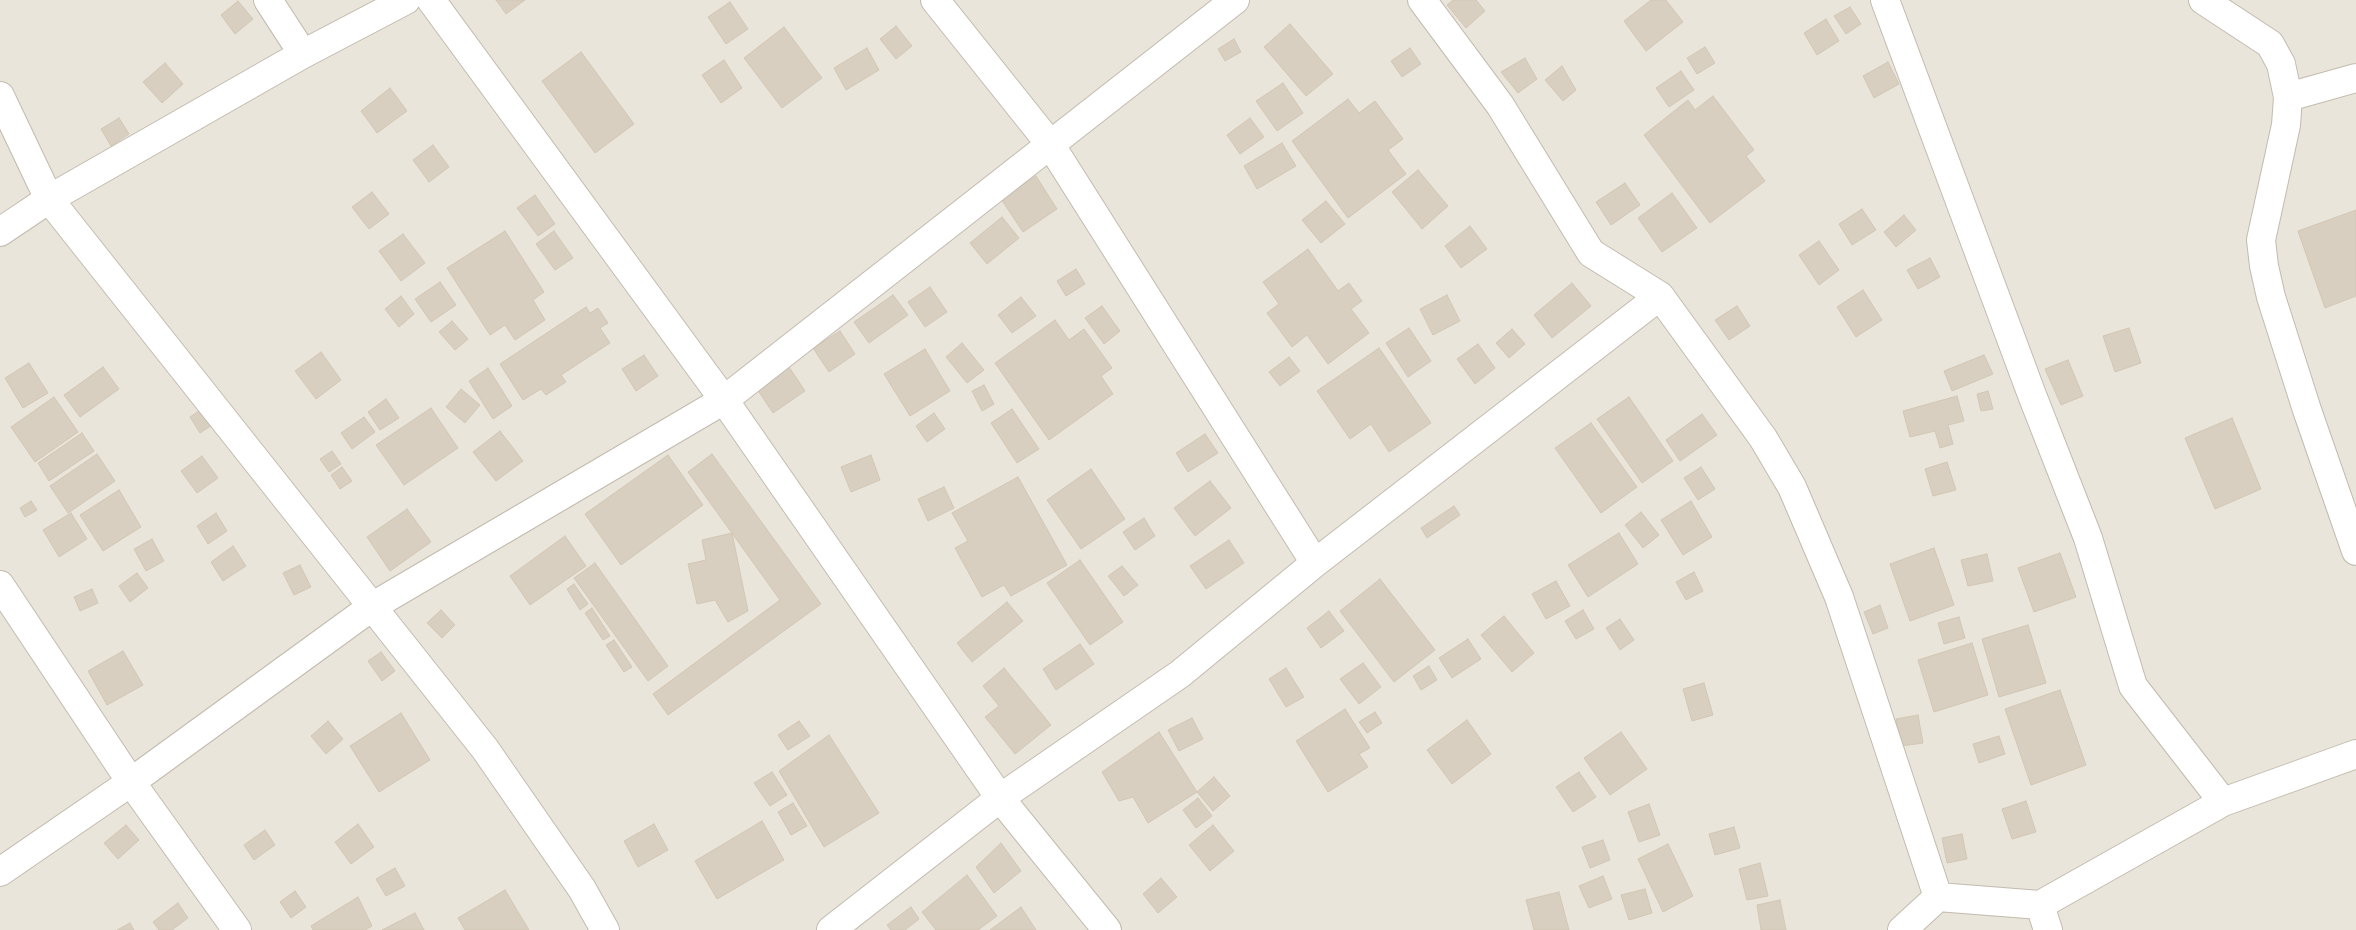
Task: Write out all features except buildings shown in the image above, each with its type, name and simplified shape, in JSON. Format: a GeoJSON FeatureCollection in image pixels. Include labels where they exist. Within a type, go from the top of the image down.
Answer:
{"type":"FeatureCollection","features":[{"type":"Feature","properties":{"kind":"street"},"geometry":{"type":"LineString","coordinates":[[268,0],[303,54]]}},
{"type":"Feature","properties":{"kind":"street"},"geometry":{"type":"LineString","coordinates":[[0,232],[49,199],[303,54],[406,0]]}},
{"type":"Feature","properties":{"kind":"street"},"geometry":{"type":"LineString","coordinates":[[431,0],[724,400],[1000,798],[1107,930]]}},
{"type":"Feature","properties":{"kind":"street"},"geometry":{"type":"LineString","coordinates":[[935,0],[1050,144],[1315,563]]}},
{"type":"Feature","properties":{"kind":"street"},"geometry":{"type":"LineString","coordinates":[[0,872],[131,782],[373,606],[724,400],[1235,0]]}},
{"type":"Feature","properties":{"kind":"street"},"geometry":{"type":"LineString","coordinates":[[1422,0],[1500,105],[1591,253],[1660,296],[1762,438],[1792,487],[1840,597],[1938,897]]}},
{"type":"Feature","properties":{"kind":"street"},"geometry":{"type":"LineString","coordinates":[[1884,0],[2032,395],[2088,538],[2133,686],[2223,802]]}},
{"type":"Feature","properties":{"kind":"street"},"geometry":{"type":"LineString","coordinates":[[2203,0],[2270,44],[2281,64],[2288,97],[2286,126],[2261,240],[2264,266],[2271,297],[2307,410],[2356,551]]}},
{"type":"Feature","properties":{"kind":"street"},"geometry":{"type":"LineString","coordinates":[[2288,97],[2356,78]]}},
{"type":"Feature","properties":{"kind":"street"},"geometry":{"type":"LineString","coordinates":[[0,96],[49,199],[485,749],[582,889],[605,930]]}},
{"type":"Feature","properties":{"kind":"street"},"geometry":{"type":"LineString","coordinates":[[831,930],[1000,798],[1180,674],[1315,563],[1660,296]]}},
{"type":"Feature","properties":{"kind":"street"},"geometry":{"type":"LineString","coordinates":[[0,585],[131,782],[237,930]]}},
{"type":"Feature","properties":{"kind":"street"},"geometry":{"type":"LineString","coordinates":[[1938,897],[2044,917],[2223,802],[2356,754]]}},
{"type":"Feature","properties":{"kind":"street"},"geometry":{"type":"LineString","coordinates":[[1902,930],[1938,897]]}},
{"type":"Feature","properties":{"kind":"shaded area"},"geometry":{"type":"Polygon","coordinates":[[[0,0],[2356,0],[2356,930],[0,930],[0,0]]]}}]}
